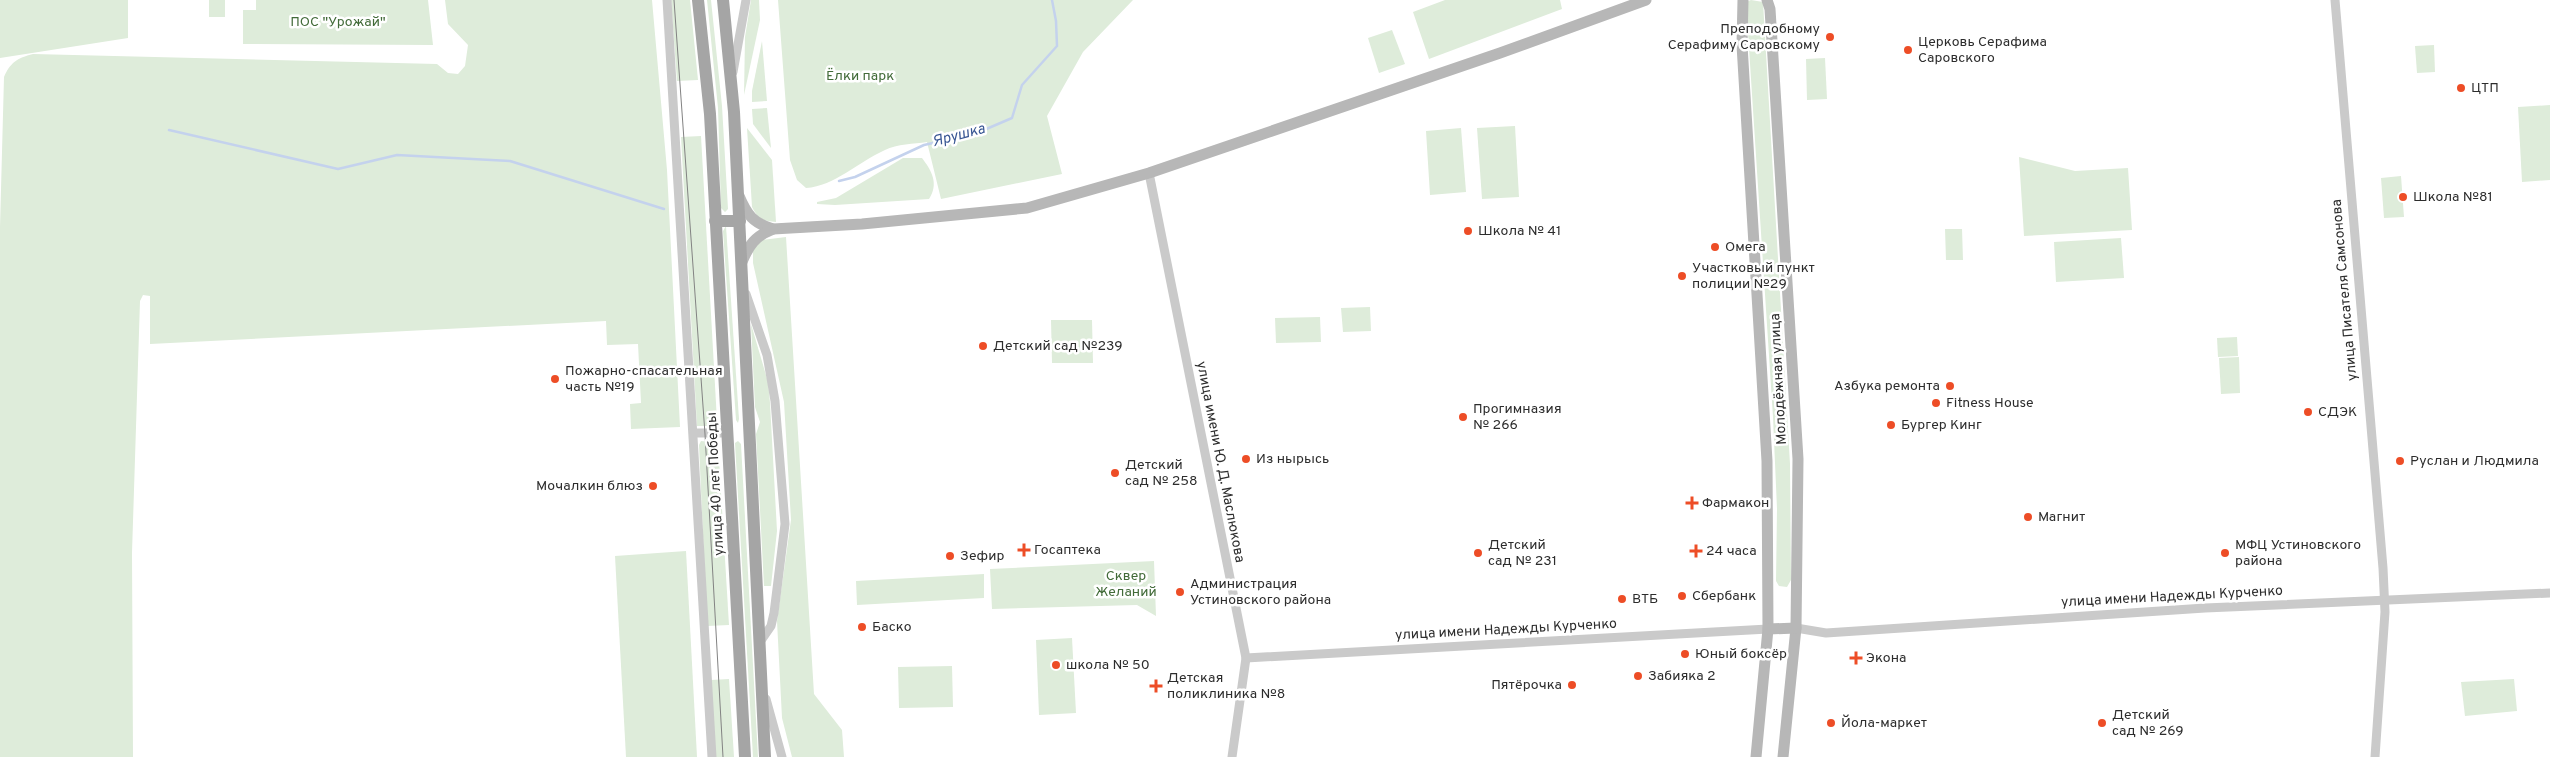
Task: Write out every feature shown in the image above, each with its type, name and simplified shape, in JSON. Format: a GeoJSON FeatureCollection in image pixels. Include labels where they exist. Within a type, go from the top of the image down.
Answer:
{"type":"FeatureCollection","features":[{"type":"Feature","properties":{"kind":"main road","name":"улица 40 лет Победы"},"geometry":{"type":"LineString","coordinates":[[698,0],[710,114],[746,757]]}},
{"type":"Feature","properties":{"kind":"main road"},"geometry":{"type":"LineString","coordinates":[[723,0],[732,82],[740,220],[765,757]]}},
{"type":"Feature","properties":{"kind":"main road"},"geometry":{"type":"LineString","coordinates":[[738,195],[747,215],[759,225],[773,229],[862,224],[1026,208],[1149,173],[1500,53],[1646,0]]}},
{"type":"Feature","properties":{"kind":"main road","name":"Молодёжная улица"},"geometry":{"type":"LineString","coordinates":[[1743,0],[1742,45],[1767,460],[1768,629],[1756,757]]}},
{"type":"Feature","properties":{"kind":"main road","name":"Молодёжная улица"},"geometry":{"type":"LineString","coordinates":[[1767,0],[1772,26],[1798,459],[1796,628],[1782,757]]}},
{"type":"Feature","properties":{"kind":"main road"},"geometry":{"type":"LineString","coordinates":[[715,221],[740,220]]}},
{"type":"Feature","properties":{"kind":"main road"},"geometry":{"type":"LineString","coordinates":[[742,262],[750,243],[773,229]]}},
{"type":"Feature","properties":{"kind":"main road"},"geometry":{"type":"LineString","coordinates":[[728,433],[750,432]]}},
{"type":"Feature","properties":{"kind":"main road"},"geometry":{"type":"LineString","coordinates":[[1768,629],[1796,628]]}},
{"type":"Feature","properties":{"kind":"street","name":"улица 40 лет Победы"},"geometry":{"type":"LineString","coordinates":[[667,0],[712,757]]}},
{"type":"Feature","properties":{"kind":"street"},"geometry":{"type":"LineString","coordinates":[[732,82],[746,0]]}},
{"type":"Feature","properties":{"kind":"street","name":"улица Писателя Самсонова"},"geometry":{"type":"LineString","coordinates":[[2335,0],[2383,568],[2384,612],[2375,757]]}},
{"type":"Feature","properties":{"kind":"street","name":"улица имени Ю. Д. Маслюкова"},"geometry":{"type":"LineString","coordinates":[[1149,173],[1246,658],[1232,757]]}},
{"type":"Feature","properties":{"kind":"street"},"geometry":{"type":"LineString","coordinates":[[742,284],[767,355],[775,401],[785,524],[774,613],[771,626],[760,642]]}},
{"type":"Feature","properties":{"kind":"street"},"geometry":{"type":"LineString","coordinates":[[694,433],[728,433]]}},
{"type":"Feature","properties":{"kind":"street","name":"улица имени Надежды Курченко"},"geometry":{"type":"LineString","coordinates":[[1796,628],[1826,633],[2143,611],[2550,593]]}},
{"type":"Feature","properties":{"kind":"street","name":"улица имени Надежды Курченко"},"geometry":{"type":"LineString","coordinates":[[1246,658],[1768,629]]}},
{"type":"Feature","properties":{"kind":"street"},"geometry":{"type":"LineString","coordinates":[[762,684],[782,757]]}},
{"type":"Feature","properties":{"kind":"green space"},"geometry":{"type":"Polygon","coordinates":[[[0,0],[128,0],[128,38],[0,58],[0,0]]]}},
{"type":"Feature","properties":{"kind":"green space"},"geometry":{"type":"Polygon","coordinates":[[[209,0],[225,0],[225,17],[209,17],[209,0]]]}},
{"type":"Feature","properties":{"kind":"green space","name":"ПОС \"Урожай\""},"geometry":{"type":"Polygon","coordinates":[[[256,0],[428,0],[433,45],[243,44],[243,10],[256,10],[256,0]]]}},
{"type":"Feature","properties":{"kind":"green space"},"geometry":{"type":"Polygon","coordinates":[[[445,0],[652,0],[667,170],[680,427],[631,429],[630,404],[641,403],[638,344],[607,345],[606,321],[150,344],[150,296],[143,295],[140,301],[132,553],[133,757],[0,757],[0,227],[4,77],[6,72],[15,62],[33,54],[437,64],[448,73],[458,74],[465,66],[468,45],[448,24],[445,0]]]}},
{"type":"Feature","properties":{"kind":"green space"},"geometry":{"type":"Polygon","coordinates":[[[671,0],[690,0],[698,80],[677,81],[671,0]]]}},
{"type":"Feature","properties":{"kind":"green space"},"geometry":{"type":"Polygon","coordinates":[[[707,0],[711,0],[722,106],[728,209],[725,212],[721,208],[718,108],[707,0]]]}},
{"type":"Feature","properties":{"kind":"green space"},"geometry":{"type":"Polygon","coordinates":[[[751,0],[759,0],[760,20],[744,95],[745,37],[751,0]]]}},
{"type":"Feature","properties":{"kind":"green space","name":"Ёлки парк"},"geometry":{"type":"Polygon","coordinates":[[[778,0],[1133,0],[1083,52],[1047,116],[1062,174],[941,199],[927,142],[890,148],[837,178],[817,186],[806,188],[797,180],[790,160],[778,0]]]}},
{"type":"Feature","properties":{"kind":"green space"},"geometry":{"type":"Polygon","coordinates":[[[1445,0],[1560,0],[1562,9],[1429,59],[1413,12],[1445,0]]]}},
{"type":"Feature","properties":{"kind":"green space"},"geometry":{"type":"Polygon","coordinates":[[[1751,0],[1763,2],[1790,464],[1791,580],[1787,587],[1779,586],[1776,581],[1777,509],[1773,417],[1746,2],[1751,0]]]}},
{"type":"Feature","properties":{"kind":"green space"},"geometry":{"type":"Polygon","coordinates":[[[1392,30],[1405,64],[1379,73],[1368,38],[1392,30]]]}},
{"type":"Feature","properties":{"kind":"green space"},"geometry":{"type":"Polygon","coordinates":[[[762,41],[767,101],[752,102],[752,91],[762,41]]]}},
{"type":"Feature","properties":{"kind":"green space"},"geometry":{"type":"Polygon","coordinates":[[[2434,45],[2435,72],[2417,73],[2415,46],[2434,45]]]}},
{"type":"Feature","properties":{"kind":"green space"},"geometry":{"type":"Polygon","coordinates":[[[1825,58],[1827,99],[1807,100],[1806,59],[1825,58]]]}},
{"type":"Feature","properties":{"kind":"green space"},"geometry":{"type":"Polygon","coordinates":[[[2550,105],[2550,180],[2522,182],[2518,107],[2550,105]]]}},
{"type":"Feature","properties":{"kind":"green space"},"geometry":{"type":"Polygon","coordinates":[[[767,108],[771,148],[753,124],[752,109],[767,108]]]}},
{"type":"Feature","properties":{"kind":"green space"},"geometry":{"type":"Polygon","coordinates":[[[1515,126],[1519,197],[1482,199],[1477,128],[1515,126]]]}},
{"type":"Feature","properties":{"kind":"green space"},"geometry":{"type":"Polygon","coordinates":[[[747,128],[772,160],[776,222],[761,219],[752,207],[747,128]]]}},
{"type":"Feature","properties":{"kind":"green space"},"geometry":{"type":"Polygon","coordinates":[[[1461,128],[1466,192],[1430,195],[1426,131],[1461,128]]]}},
{"type":"Feature","properties":{"kind":"green space"},"geometry":{"type":"Polygon","coordinates":[[[701,136],[717,421],[713,426],[697,426],[681,137],[701,136]]]}},
{"type":"Feature","properties":{"kind":"green space"},"geometry":{"type":"Polygon","coordinates":[[[2019,157],[2075,171],[2128,168],[2132,230],[2024,236],[2019,157]]]}},
{"type":"Feature","properties":{"kind":"green space"},"geometry":{"type":"Polygon","coordinates":[[[903,158],[922,158],[929,168],[934,188],[929,199],[835,205],[817,204],[817,202],[836,198],[903,158]]]}},
{"type":"Feature","properties":{"kind":"green space"},"geometry":{"type":"Polygon","coordinates":[[[2401,176],[2404,217],[2384,218],[2381,178],[2401,176]]]}},
{"type":"Feature","properties":{"kind":"green space"},"geometry":{"type":"Polygon","coordinates":[[[726,226],[738,423],[736,420],[723,231],[726,226]]]}},
{"type":"Feature","properties":{"kind":"green space"},"geometry":{"type":"Polygon","coordinates":[[[1945,229],[1962,229],[1963,260],[1946,260],[1945,229]]]}},
{"type":"Feature","properties":{"kind":"green space"},"geometry":{"type":"Polygon","coordinates":[[[786,237],[814,694],[842,730],[844,757],[792,757],[782,718],[777,621],[791,520],[784,402],[753,263],[753,248],[761,240],[786,237]]]}},
{"type":"Feature","properties":{"kind":"green space"},"geometry":{"type":"Polygon","coordinates":[[[2121,238],[2124,278],[2056,282],[2054,242],[2121,238]]]}},
{"type":"Feature","properties":{"kind":"green space"},"geometry":{"type":"Polygon","coordinates":[[[1370,307],[1371,331],[1343,332],[1341,308],[1370,307]]]}},
{"type":"Feature","properties":{"kind":"green space"},"geometry":{"type":"Polygon","coordinates":[[[1320,317],[1321,342],[1276,343],[1275,318],[1320,317]]]}},
{"type":"Feature","properties":{"kind":"green space"},"geometry":{"type":"Polygon","coordinates":[[[1051,320],[1092,320],[1093,363],[1052,363],[1051,320]]]}},
{"type":"Feature","properties":{"kind":"green space"},"geometry":{"type":"Polygon","coordinates":[[[751,324],[768,382],[770,403],[777,531],[771,586],[764,586],[756,434],[760,422],[755,407],[751,324]]]}},
{"type":"Feature","properties":{"kind":"green space"},"geometry":{"type":"Polygon","coordinates":[[[2237,337],[2238,356],[2218,357],[2217,338],[2237,337]]]}},
{"type":"Feature","properties":{"kind":"green space"},"geometry":{"type":"Polygon","coordinates":[[[2239,357],[2240,393],[2221,394],[2219,358],[2239,357]]]}},
{"type":"Feature","properties":{"kind":"green space"},"geometry":{"type":"Polygon","coordinates":[[[701,441],[718,443],[729,625],[707,626],[699,445],[701,441]]]}},
{"type":"Feature","properties":{"kind":"green space"},"geometry":{"type":"Polygon","coordinates":[[[738,441],[741,444],[758,757],[753,757],[735,443],[738,441]]]}},
{"type":"Feature","properties":{"kind":"green space"},"geometry":{"type":"Polygon","coordinates":[[[686,551],[697,757],[626,757],[615,556],[686,551]]]}},
{"type":"Feature","properties":{"kind":"green space","name":"Сквер Желаний"},"geometry":{"type":"Polygon","coordinates":[[[1154,561],[1156,616],[1137,605],[992,609],[990,569],[1154,561]]]}},
{"type":"Feature","properties":{"kind":"green space"},"geometry":{"type":"Polygon","coordinates":[[[984,574],[984,598],[857,605],[856,581],[984,574]]]}},
{"type":"Feature","properties":{"kind":"green space"},"geometry":{"type":"Polygon","coordinates":[[[1072,638],[1076,713],[1039,715],[1036,640],[1072,638]]]}},
{"type":"Feature","properties":{"kind":"green space"},"geometry":{"type":"Polygon","coordinates":[[[952,666],[953,707],[899,708],[898,667],[952,666]]]}},
{"type":"Feature","properties":{"kind":"green space"},"geometry":{"type":"Polygon","coordinates":[[[729,679],[734,757],[715,757],[711,680],[729,679]]]}},
{"type":"Feature","properties":{"kind":"green space"},"geometry":{"type":"Polygon","coordinates":[[[2514,679],[2517,711],[2465,716],[2461,682],[2514,679]]]}},
{"type":"Feature","properties":{"kind":"waterway","name":"Ярушка"},"geometry":{"type":"LineString","coordinates":[[839,181],[855,177],[924,145],[977,133],[1012,118],[1022,85],[1057,46],[1056,21],[1052,0]]}},
{"type":"Feature","properties":{"kind":"waterway"},"geometry":{"type":"LineString","coordinates":[[169,130],[338,169],[397,155],[510,161],[664,209]]}},
{"type":"Feature","properties":{"kind":"tram line"},"geometry":{"type":"LineString","coordinates":[[674,0],[705,434],[723,757]]}},
{"type":"Feature","properties":{"kind":"place","name":"Преподобному Серафиму Саровскому"},"geometry":{"type":"Point","coordinates":[1830,37]}},
{"type":"Feature","properties":{"kind":"place","name":"Церковь Серафима Саровского"},"geometry":{"type":"Point","coordinates":[1908,50]}},
{"type":"Feature","properties":{"kind":"place","name":"ЦТП"},"geometry":{"type":"Point","coordinates":[2461,88]}},
{"type":"Feature","properties":{"kind":"place","name":"Школа №81"},"geometry":{"type":"Point","coordinates":[2403,197]}},
{"type":"Feature","properties":{"kind":"place","name":"Школа № 41"},"geometry":{"type":"Point","coordinates":[1468,231]}},
{"type":"Feature","properties":{"kind":"place","name":"Омега"},"geometry":{"type":"Point","coordinates":[1715,247]}},
{"type":"Feature","properties":{"kind":"place","name":"Участковый пункт полиции №29"},"geometry":{"type":"Point","coordinates":[1682,276]}},
{"type":"Feature","properties":{"kind":"place","name":"Детский сад №239"},"geometry":{"type":"Point","coordinates":[983,346]}},
{"type":"Feature","properties":{"kind":"place","name":"Пожарно-спасательная часть №19"},"geometry":{"type":"Point","coordinates":[555,379]}},
{"type":"Feature","properties":{"kind":"place","name":"Азбука ремонта"},"geometry":{"type":"Point","coordinates":[1950,386]}},
{"type":"Feature","properties":{"kind":"place","name":"Fitness House"},"geometry":{"type":"Point","coordinates":[1936,403]}},
{"type":"Feature","properties":{"kind":"place","name":"СДЭК"},"geometry":{"type":"Point","coordinates":[2308,412]}},
{"type":"Feature","properties":{"kind":"place","name":"Прогимназия № 266"},"geometry":{"type":"Point","coordinates":[1463,417]}},
{"type":"Feature","properties":{"kind":"place","name":"Бургер Кинг"},"geometry":{"type":"Point","coordinates":[1891,425]}},
{"type":"Feature","properties":{"kind":"place","name":"Из нырысь"},"geometry":{"type":"Point","coordinates":[1246,459]}},
{"type":"Feature","properties":{"kind":"place","name":"Руслан и Людмила"},"geometry":{"type":"Point","coordinates":[2400,461]}},
{"type":"Feature","properties":{"kind":"place","name":"Детский сад № 258"},"geometry":{"type":"Point","coordinates":[1115,473]}},
{"type":"Feature","properties":{"kind":"place","name":"Мочалкин блюз"},"geometry":{"type":"Point","coordinates":[653,486]}},
{"type":"Feature","properties":{"kind":"place","name":"Фармакон"},"geometry":{"type":"Point","coordinates":[1692,503]}},
{"type":"Feature","properties":{"kind":"place","name":"Магнит"},"geometry":{"type":"Point","coordinates":[2028,517]}},
{"type":"Feature","properties":{"kind":"place","name":"Госаптека"},"geometry":{"type":"Point","coordinates":[1024,550]}},
{"type":"Feature","properties":{"kind":"place","name":"24 часа"},"geometry":{"type":"Point","coordinates":[1696,551]}},
{"type":"Feature","properties":{"kind":"place","name":"Детский сад № 231"},"geometry":{"type":"Point","coordinates":[1478,553]}},
{"type":"Feature","properties":{"kind":"place","name":"МФЦ Устиновского района"},"geometry":{"type":"Point","coordinates":[2225,553]}},
{"type":"Feature","properties":{"kind":"place","name":"Зефир"},"geometry":{"type":"Point","coordinates":[950,556]}},
{"type":"Feature","properties":{"kind":"place","name":"Администрация Устиновского района"},"geometry":{"type":"Point","coordinates":[1180,592]}},
{"type":"Feature","properties":{"kind":"place","name":"Сбербанк"},"geometry":{"type":"Point","coordinates":[1682,596]}},
{"type":"Feature","properties":{"kind":"place","name":"ВТБ"},"geometry":{"type":"Point","coordinates":[1622,599]}},
{"type":"Feature","properties":{"kind":"place","name":"Баско"},"geometry":{"type":"Point","coordinates":[862,627]}},
{"type":"Feature","properties":{"kind":"place","name":"Юный боксёр"},"geometry":{"type":"Point","coordinates":[1685,654]}},
{"type":"Feature","properties":{"kind":"place","name":"Экона"},"geometry":{"type":"Point","coordinates":[1856,658]}},
{"type":"Feature","properties":{"kind":"place","name":"школа № 50"},"geometry":{"type":"Point","coordinates":[1056,665]}},
{"type":"Feature","properties":{"kind":"place","name":"Забияка 2"},"geometry":{"type":"Point","coordinates":[1638,676]}},
{"type":"Feature","properties":{"kind":"place","name":"Пятёрочка"},"geometry":{"type":"Point","coordinates":[1572,685]}},
{"type":"Feature","properties":{"kind":"place","name":"Детская поликлиника №8"},"geometry":{"type":"Point","coordinates":[1156,686]}},
{"type":"Feature","properties":{"kind":"place","name":"Йола-маркет"},"geometry":{"type":"Point","coordinates":[1831,723]}},
{"type":"Feature","properties":{"kind":"place","name":"Детский сад № 269"},"geometry":{"type":"Point","coordinates":[2102,723]}}]}
